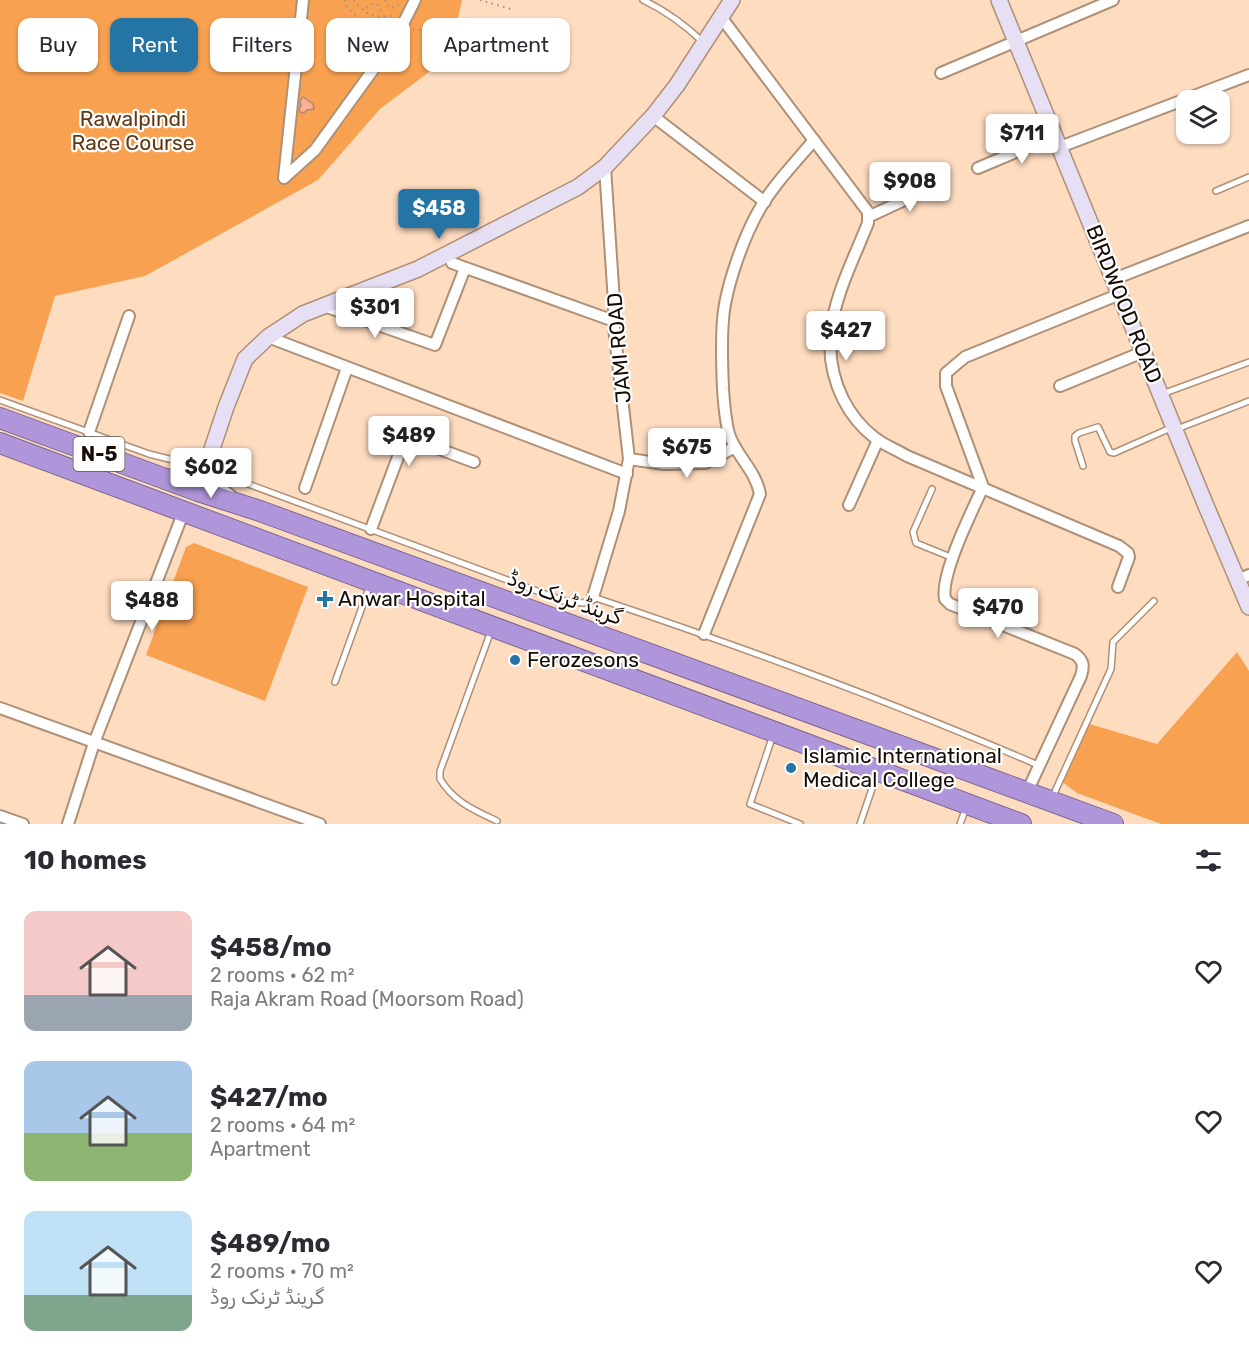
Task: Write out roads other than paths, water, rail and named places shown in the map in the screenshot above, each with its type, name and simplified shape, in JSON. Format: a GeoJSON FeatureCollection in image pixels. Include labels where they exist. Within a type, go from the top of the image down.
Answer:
{"type":"FeatureCollection","features":[{"type":"Feature","properties":{"kind":"highway","name":"گرینڈ ٹرنک روڈ"},"geometry":{"type":"LineString","coordinates":[[0,418],[1113,824]]}},
{"type":"Feature","properties":{"kind":"highway","name":"N-5"},"geometry":{"type":"LineString","coordinates":[[0,443],[1021,824]]}},
{"type":"Feature","properties":{"kind":"street"},"geometry":{"type":"LineString","coordinates":[[303,0],[284,178],[315,150],[400,30],[415,0]]}},
{"type":"Feature","properties":{"kind":"street"},"geometry":{"type":"LineString","coordinates":[[198,491],[245,359],[268,337],[303,314],[418,269],[578,187],[604,167],[653,116],[677,85],[732,0]]}},
{"type":"Feature","properties":{"kind":"street","name":"BIRDWOOD ROAD"},"geometry":{"type":"LineString","coordinates":[[999,0],[1174,428],[1243,577],[1249,607]]}},
{"type":"Feature","properties":{"kind":"street"},"geometry":{"type":"LineString","coordinates":[[941,73],[1113,0]]}},
{"type":"Feature","properties":{"kind":"street"},"geometry":{"type":"LineString","coordinates":[[722,17],[868,212],[868,223],[834,311],[829,344],[834,381],[849,412],[878,440],[907,456],[1119,546],[1128,553],[1129,557],[1118,587]]}},
{"type":"Feature","properties":{"kind":"street"},"geometry":{"type":"LineString","coordinates":[[978,168],[1249,75]]}},
{"type":"Feature","properties":{"kind":"street"},"geometry":{"type":"LineString","coordinates":[[653,116],[765,201]]}},
{"type":"Feature","properties":{"kind":"street"},"geometry":{"type":"LineString","coordinates":[[704,634],[760,494],[758,482],[735,447],[725,417],[722,361],[723,318],[737,260],[758,211],[814,140]]}},
{"type":"Feature","properties":{"kind":"street","name":"JAMI ROAD"},"geometry":{"type":"LineString","coordinates":[[593,597],[619,511],[629,459],[614,321],[604,167]]}},
{"type":"Feature","properties":{"kind":"street"},"geometry":{"type":"LineString","coordinates":[[868,217],[941,183]]}},
{"type":"Feature","properties":{"kind":"street"},"geometry":{"type":"LineString","coordinates":[[1114,279],[1249,226]]}},
{"type":"Feature","properties":{"kind":"street"},"geometry":{"type":"LineString","coordinates":[[452,263],[614,321]]}},
{"type":"Feature","properties":{"kind":"street"},"geometry":{"type":"LineString","coordinates":[[324,306],[435,345],[465,268]]}},
{"type":"Feature","properties":{"kind":"street"},"geometry":{"type":"LineString","coordinates":[[1027,792],[1084,667],[1083,662],[1075,654],[950,604],[945,599],[944,594],[953,558],[982,487],[946,386],[946,373],[965,357],[1120,294]]}},
{"type":"Feature","properties":{"kind":"street"},"geometry":{"type":"LineString","coordinates":[[89,432],[129,315]]}},
{"type":"Feature","properties":{"kind":"street"},"geometry":{"type":"LineString","coordinates":[[268,337],[627,474]]}},
{"type":"Feature","properties":{"kind":"street"},"geometry":{"type":"LineString","coordinates":[[1060,386],[1143,351]]}},
{"type":"Feature","properties":{"kind":"street"},"geometry":{"type":"LineString","coordinates":[[305,488],[347,368]]}},
{"type":"Feature","properties":{"kind":"street"},"geometry":{"type":"LineString","coordinates":[[372,529],[404,441],[410,438],[474,462]]}},
{"type":"Feature","properties":{"kind":"street"},"geometry":{"type":"LineString","coordinates":[[849,505],[878,440]]}},
{"type":"Feature","properties":{"kind":"street"},"geometry":{"type":"LineString","coordinates":[[629,459],[664,464],[705,463],[735,447]]}},
{"type":"Feature","properties":{"kind":"street"},"geometry":{"type":"LineString","coordinates":[[160,477],[205,468]]}},
{"type":"Feature","properties":{"kind":"street"},"geometry":{"type":"LineString","coordinates":[[205,468],[212,482],[245,506]]}},
{"type":"Feature","properties":{"kind":"street"},"geometry":{"type":"LineString","coordinates":[[68,824],[94,743],[184,510]]}},
{"type":"Feature","properties":{"kind":"street"},"geometry":{"type":"LineString","coordinates":[[0,708],[320,824]]}},
{"type":"Feature","properties":{"kind":"street"},"geometry":{"type":"LineString","coordinates":[[0,816],[23,824]]}},
{"type":"Feature","properties":{"kind":"lane"},"geometry":{"type":"LineString","coordinates":[[643,0],[665,10],[704,43]]}},
{"type":"Feature","properties":{"kind":"lane"},"geometry":{"type":"LineString","coordinates":[[1216,191],[1249,177]]}},
{"type":"Feature","properties":{"kind":"lane"},"geometry":{"type":"LineString","coordinates":[[1161,394],[1249,362]]}},
{"type":"Feature","properties":{"kind":"lane"},"geometry":{"type":"LineString","coordinates":[[0,400],[149,454],[205,468],[564,601],[584,603],[593,597],[704,634],[781,662],[1038,765]]}},
{"type":"Feature","properties":{"kind":"lane"},"geometry":{"type":"LineString","coordinates":[[1083,466],[1075,441],[1075,436],[1079,433],[1098,427],[1110,452],[1114,453],[1249,401]]}},
{"type":"Feature","properties":{"kind":"lane"},"geometry":{"type":"LineString","coordinates":[[932,489],[913,532],[914,538],[916,543],[953,558]]}},
{"type":"Feature","properties":{"kind":"lane"},"geometry":{"type":"LineString","coordinates":[[335,682],[372,581]]}},
{"type":"Feature","properties":{"kind":"lane"},"geometry":{"type":"LineString","coordinates":[[1050,802],[1111,669],[1113,642],[1154,601]]}},
{"type":"Feature","properties":{"kind":"lane"},"geometry":{"type":"LineString","coordinates":[[493,626],[440,771],[440,779],[459,801],[497,821]]}},
{"type":"Feature","properties":{"kind":"lane"},"geometry":{"type":"LineString","coordinates":[[774,732],[750,804],[800,824]]}},
{"type":"Feature","properties":{"kind":"lane"},"geometry":{"type":"LineString","coordinates":[[860,824],[878,770]]}},
{"type":"Feature","properties":{"kind":"lane"},"geometry":{"type":"LineString","coordinates":[[960,824],[968,804]]}},
{"type":"Feature","properties":{"kind":"place","name":"Anwar Hospital"},"geometry":{"type":"Point","coordinates":[325,599]}},
{"type":"Feature","properties":{"kind":"place","name":"Ferozesons"},"geometry":{"type":"Point","coordinates":[515,660]}},
{"type":"Feature","properties":{"kind":"place","name":"Islamic International Medical College"},"geometry":{"type":"Point","coordinates":[791,768]}},
{"type":"Feature","properties":{"kind":"park label","name":"Rawalpindi Race Course"},"geometry":{"type":"Point","coordinates":[133,131]}}]}
